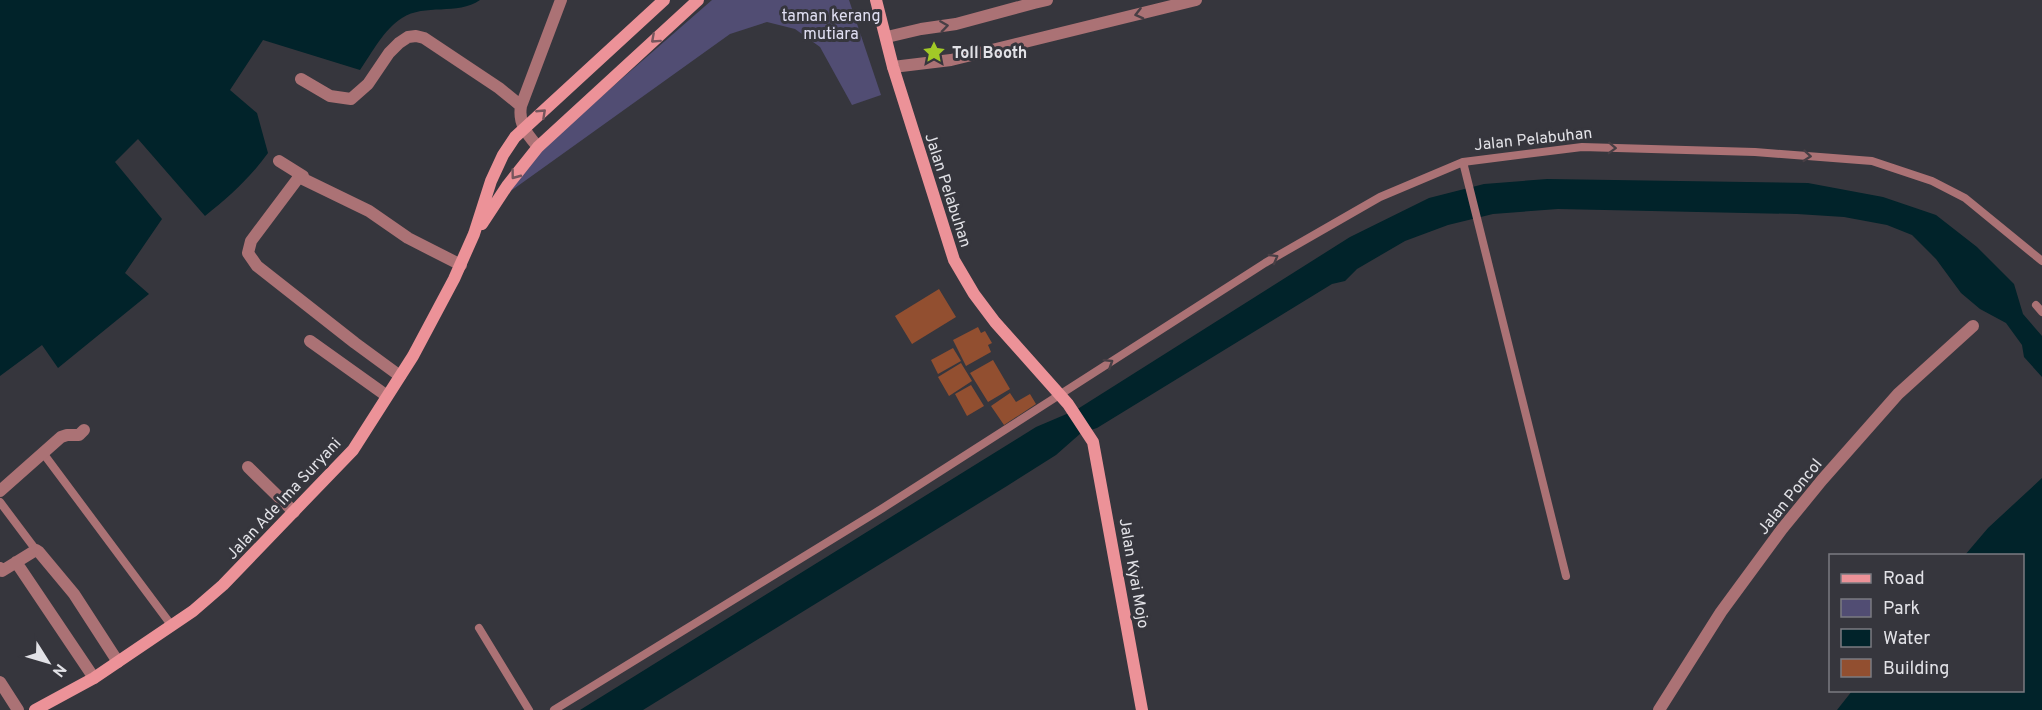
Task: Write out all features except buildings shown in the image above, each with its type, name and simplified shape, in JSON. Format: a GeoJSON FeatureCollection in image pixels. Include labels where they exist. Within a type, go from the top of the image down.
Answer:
{"type":"FeatureCollection","features":[{"type":"Feature","properties":{"kind":"main road"},"geometry":{"type":"LineString","coordinates":[[474,234],[491,182],[503,155],[524,129],[664,0]]}},
{"type":"Feature","properties":{"kind":"main road"},"geometry":{"type":"LineString","coordinates":[[474,234],[507,186],[538,147],[698,0]]}},
{"type":"Feature","properties":{"kind":"main road","name":"Jalan Pelabuhan"},"geometry":{"type":"LineString","coordinates":[[876,0],[893,68],[954,260],[974,294],[995,322],[1064,399]]}},
{"type":"Feature","properties":{"kind":"main road","name":"Jalan Ade Ima Suryani"},"geometry":{"type":"LineString","coordinates":[[35,710],[94,678],[172,626],[223,585],[294,513],[352,450],[413,356],[461,265],[474,234]]}},
{"type":"Feature","properties":{"kind":"main road","name":"Jalan Kyai Mojo"},"geometry":{"type":"LineString","coordinates":[[1064,399],[1093,442],[1142,710]]}},
{"type":"Feature","properties":{"kind":"street"},"geometry":{"type":"LineString","coordinates":[[538,147],[524,129],[519,116],[520,106],[561,0]]}},
{"type":"Feature","properties":{"kind":"street"},"geometry":{"type":"LineString","coordinates":[[887,37],[956,24],[1047,0]]}},
{"type":"Feature","properties":{"kind":"street"},"geometry":{"type":"LineString","coordinates":[[893,68],[951,60],[1196,0]]}},
{"type":"Feature","properties":{"kind":"street"},"geometry":{"type":"LineString","coordinates":[[301,79],[330,96],[351,99],[368,84],[389,53],[399,43],[408,37],[416,36],[424,38],[499,88],[520,106]]}},
{"type":"Feature","properties":{"kind":"street"},"geometry":{"type":"LineString","coordinates":[[279,162],[302,177],[369,211],[418,244],[461,265]]}},
{"type":"Feature","properties":{"kind":"street"},"geometry":{"type":"LineString","coordinates":[[302,177],[297,178],[277,209],[251,241],[248,253],[251,260],[317,314],[400,376]]}},
{"type":"Feature","properties":{"kind":"street","name":"Jalan Poncol"},"geometry":{"type":"LineString","coordinates":[[1659,710],[1720,612],[1822,480],[1898,394],[1973,326]]}},
{"type":"Feature","properties":{"kind":"street"},"geometry":{"type":"LineString","coordinates":[[310,341],[387,396]]}},
{"type":"Feature","properties":{"kind":"street"},"geometry":{"type":"LineString","coordinates":[[0,491],[61,437],[79,435],[84,430]]}},
{"type":"Feature","properties":{"kind":"street"},"geometry":{"type":"LineString","coordinates":[[248,467],[294,513]]}},
{"type":"Feature","properties":{"kind":"street"},"geometry":{"type":"LineString","coordinates":[[1,570],[36,550],[74,594],[118,662]]}},
{"type":"Feature","properties":{"kind":"street"},"geometry":{"type":"LineString","coordinates":[[16,562],[94,678]]}},
{"type":"Feature","properties":{"kind":"street"},"geometry":{"type":"LineString","coordinates":[[0,682],[18,710]]}},
{"type":"Feature","properties":{"kind":"lane","name":"Jalan Pelabuhan"},"geometry":{"type":"LineString","coordinates":[[1064,399],[1264,263],[1380,197],[1463,162],[1582,147],[1755,152],[1872,161],[1932,181],[1965,198],[2042,261]]}},
{"type":"Feature","properties":{"kind":"lane"},"geometry":{"type":"LineString","coordinates":[[1463,162],[1566,576]]}},
{"type":"Feature","properties":{"kind":"lane"},"geometry":{"type":"LineString","coordinates":[[2036,305],[2042,312]]}},
{"type":"Feature","properties":{"kind":"lane"},"geometry":{"type":"LineString","coordinates":[[554,710],[1064,399]]}},
{"type":"Feature","properties":{"kind":"lane"},"geometry":{"type":"LineString","coordinates":[[43,453],[172,626]]}},
{"type":"Feature","properties":{"kind":"lane"},"geometry":{"type":"LineString","coordinates":[[0,502],[36,550]]}},
{"type":"Feature","properties":{"kind":"lane"},"geometry":{"type":"LineString","coordinates":[[479,628],[529,710]]}},
{"type":"Feature","properties":{"kind":"green space","name":"taman kerang mutiara"},"geometry":{"type":"Polygon","coordinates":[[[712,0],[849,0],[881,95],[852,105],[820,47],[795,29],[767,22],[730,34],[508,193],[540,150],[712,0]]]}},
{"type":"Feature","properties":{"kind":"water"},"geometry":{"type":"Polygon","coordinates":[[[0,0],[480,0],[471,5],[421,11],[402,18],[384,35],[360,70],[263,40],[230,90],[257,113],[268,153],[254,171],[205,216],[138,139],[115,162],[162,219],[125,273],[149,294],[58,368],[42,345],[0,376],[0,0]]]}},
{"type":"Feature","properties":{"kind":"water"},"geometry":{"type":"Polygon","coordinates":[[[1547,179],[1808,183],[1883,197],[1936,215],[1977,247],[2014,284],[2023,314],[2042,336],[2042,377],[2024,357],[2022,345],[2006,323],[1980,309],[1961,293],[1936,259],[1912,235],[1887,225],[1844,217],[1797,214],[1558,209],[1493,214],[1448,225],[1405,241],[1357,269],[1345,281],[1332,284],[1097,428],[1081,433],[1056,455],[1007,486],[643,710],[580,710],[1036,427],[1076,410],[1350,237],[1429,198],[1484,184],[1547,179]]]}},
{"type":"Feature","properties":{"kind":"water"},"geometry":{"type":"Polygon","coordinates":[[[2042,478],[2042,710],[1837,710],[1851,692],[2024,692],[2024,554],[1966,554],[1988,528],[2042,478]]]}},
{"type":"Feature","properties":{"kind":"place","name":"Toll Booth"},"geometry":{"type":"Point","coordinates":[934,52]}}]}
